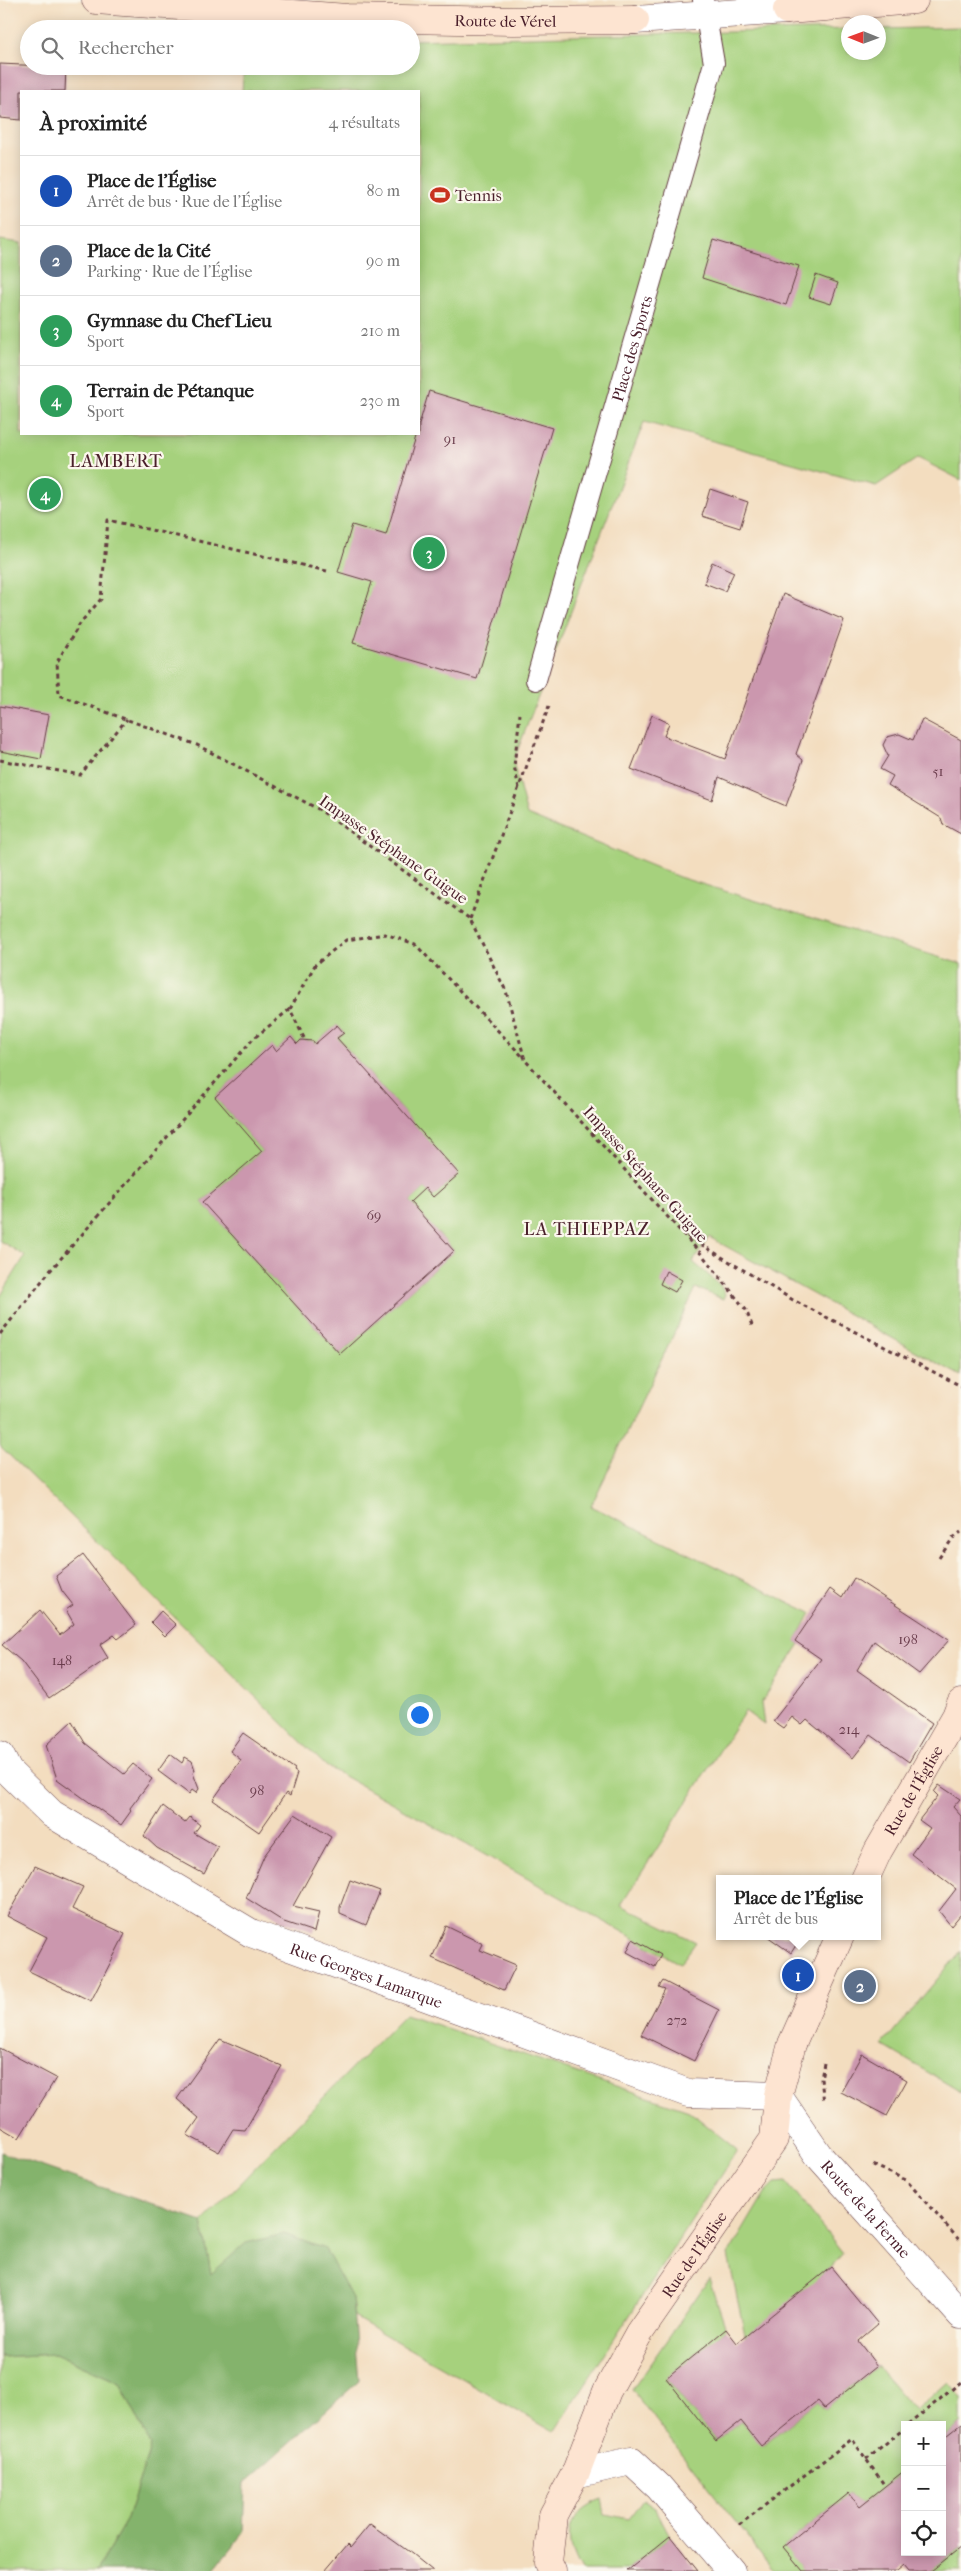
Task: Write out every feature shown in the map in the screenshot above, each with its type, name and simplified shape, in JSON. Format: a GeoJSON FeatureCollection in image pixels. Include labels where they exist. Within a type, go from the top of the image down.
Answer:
{"type":"FeatureCollection","features":[{"type":"Feature","properties":{"kind":"street","name":"Route de Vérel"},"geometry":{"type":"LineString","coordinates":[[96,0],[348,18],[512,21],[635,20],[705,8],[787,10],[914,0]]}},
{"type":"Feature","properties":{"kind":"street","name":"Rue de l'Église"},"geometry":{"type":"LineString","coordinates":[[867,1875],[878,1851],[956,1716],[961,1703]]}},
{"type":"Feature","properties":{"kind":"street","name":"Rue Georges Lamarque"},"geometry":{"type":"LineString","coordinates":[[2,1772],[52,1814],[250,1933],[688,2093],[778,2096]]}},
{"type":"Feature","properties":{"kind":"street","name":"Rue de l'Église"},"geometry":{"type":"LineString","coordinates":[[552,2571],[548,2563],[553,2515],[575,2474],[607,2391],[639,2333],[774,2139],[778,2096],[792,2044],[838,1940]]}},
{"type":"Feature","properties":{"kind":"street","name":"Route de la Ferme"},"geometry":{"type":"LineString","coordinates":[[778,2096],[819,2156],[961,2315]]}},
{"type":"Feature","properties":{"kind":"street"},"geometry":{"type":"LineString","coordinates":[[575,2474],[631,2461],[659,2487],[731,2571]]}},
{"type":"Feature","properties":{"kind":"lane","name":"Place des Sports"},"geometry":{"type":"LineString","coordinates":[[536,680],[714,63],[705,8]]}},
{"type":"Feature","properties":{"kind":"path","name":"Impasse Stéphane Guigue"},"geometry":{"type":"LineString","coordinates":[[327,571],[108,520],[101,599],[81,622],[57,662],[59,696],[197,745],[320,810],[470,919],[506,991],[525,1060],[682,1233],[746,1310],[753,1328]]}},
{"type":"Feature","properties":{"kind":"path"},"geometry":{"type":"LineString","coordinates":[[470,919],[552,699]]}},
{"type":"Feature","properties":{"kind":"path"},"geometry":{"type":"LineString","coordinates":[[520,714],[514,766],[520,788]]}},
{"type":"Feature","properties":{"kind":"path"},"geometry":{"type":"LineString","coordinates":[[0,760],[80,774],[127,719]]}},
{"type":"Feature","properties":{"kind":"path"},"geometry":{"type":"LineString","coordinates":[[0,1334],[49,1272],[253,1039],[290,1009],[315,965],[346,940],[385,934],[415,944],[525,1060]]}},
{"type":"Feature","properties":{"kind":"path"},"geometry":{"type":"LineString","coordinates":[[290,1009],[304,1038]]}},
{"type":"Feature","properties":{"kind":"path"},"geometry":{"type":"LineString","coordinates":[[682,1233],[793,1300],[961,1386]]}},
{"type":"Feature","properties":{"kind":"path"},"geometry":{"type":"LineString","coordinates":[[940,1558],[953,1538],[961,1532]]}},
{"type":"Feature","properties":{"kind":"path"},"geometry":{"type":"LineString","coordinates":[[792,2044],[824,2060],[821,2080],[824,2106]]}},
{"type":"Feature","properties":{"kind":"path"},"geometry":{"type":"LineString","coordinates":[[871,2164],[906,2180],[961,2242]]}},
{"type":"Feature","properties":{"kind":"path"},"geometry":{"type":"LineString","coordinates":[[913,2421],[961,2382]]}},
{"type":"Feature","properties":{"kind":"path"},"geometry":{"type":"LineString","coordinates":[[866,2459],[901,2431]]}},
{"type":"Feature","properties":{"kind":"path"},"geometry":{"type":"LineString","coordinates":[[739,2525],[852,2438],[885,2486]]}},
{"type":"Feature","properties":{"kind":"green space"},"geometry":{"type":"Polygon","coordinates":[[[961,27],[961,480],[918,458],[876,486],[644,422],[515,757],[514,766],[527,815],[679,877],[961,964],[961,1376],[709,1237],[693,1262],[720,1285],[725,1294],[723,1299],[696,1288],[591,1506],[811,1613],[796,1641],[800,1644],[761,1703],[764,1725],[745,1711],[621,1905],[696,1942],[680,1964],[326,1766],[0,1446],[0,1297],[25,1256],[0,1241],[0,240],[20,243],[20,435],[420,435],[420,90],[242,90],[243,75],[420,75],[420,40],[841,29],[841,60],[886,60],[886,29],[961,27]],[[337,1025],[315,1044],[313,1041],[301,1040],[297,1044],[291,1037],[276,1051],[272,1046],[215,1097],[262,1151],[202,1202],[340,1354],[454,1251],[410,1202],[425,1188],[433,1197],[458,1174],[338,1038],[344,1033],[337,1025]]]}},
{"type":"Feature","properties":{"kind":"green space"},"geometry":{"type":"Polygon","coordinates":[[[961,1951],[961,2092],[882,2045],[961,1951]]]}},
{"type":"Feature","properties":{"kind":"green space"},"geometry":{"type":"Polygon","coordinates":[[[405,2014],[689,2111],[737,2150],[554,2432],[354,2317],[352,2298],[211,2275],[202,2222],[405,2014]]]}},
{"type":"Feature","properties":{"kind":"green space"},"geometry":{"type":"Polygon","coordinates":[[[0,2152],[202,2222],[211,2274],[246,2243],[284,2234],[325,2249],[352,2298],[359,2381],[245,2483],[243,2533],[212,2571],[96,2571],[127,2519],[151,2445],[120,2383],[55,2354],[0,2357],[0,2152]]]}},
{"type":"Feature","properties":{"kind":"green space"},"geometry":{"type":"Polygon","coordinates":[[[786,2182],[843,2253],[831,2267],[746,2340],[728,2255],[765,2193],[775,2183],[786,2182]]]}},
{"type":"Feature","properties":{"kind":"green space"},"geometry":{"type":"Polygon","coordinates":[[[709,2279],[726,2329],[666,2379],[716,2441],[741,2421],[762,2446],[817,2401],[824,2409],[877,2366],[915,2411],[948,2382],[961,2398],[961,2424],[946,2436],[946,2421],[901,2421],[901,2473],[860,2506],[849,2493],[784,2546],[803,2571],[774,2571],[632,2390],[709,2279]]]}},
{"type":"Feature","properties":{"kind":"green space"},"geometry":{"type":"Polygon","coordinates":[[[55,2354],[120,2383],[151,2445],[127,2519],[96,2571],[0,2571],[0,2357],[55,2354]]]}},
{"type":"Feature","properties":{"kind":"green space"},"geometry":{"type":"Polygon","coordinates":[[[602,2499],[605,2514],[629,2519],[643,2500],[656,2509],[670,2536],[627,2571],[581,2571],[571,2548],[570,2528],[580,2511],[602,2499]]]}},
{"type":"Feature","properties":{"kind":"green space"},"geometry":{"type":"Polygon","coordinates":[[[961,2547],[961,2571],[931,2571],[961,2547]]]}},
{"type":"Feature","properties":{"kind":"building"},"geometry":{"type":"Polygon","coordinates":[[[0,64],[20,65],[20,75],[66,75],[65,90],[20,90],[20,120],[0,118],[0,64]]]}},
{"type":"Feature","properties":{"kind":"building"},"geometry":{"type":"Polygon","coordinates":[[[713,240],[799,266],[786,305],[702,278],[713,240]]]}},
{"type":"Feature","properties":{"kind":"building"},"geometry":{"type":"Polygon","coordinates":[[[816,275],[838,283],[831,304],[809,297],[816,275]]]}},
{"type":"Feature","properties":{"kind":"building"},"geometry":{"type":"Polygon","coordinates":[[[429,391],[552,428],[477,679],[353,643],[372,582],[338,572],[352,525],[386,535],[416,435],[420,435],[420,422],[429,391]]]}},
{"type":"Feature","properties":{"kind":"building"},"geometry":{"type":"Polygon","coordinates":[[[710,489],[748,502],[740,528],[702,516],[710,489]]]}},
{"type":"Feature","properties":{"kind":"building"},"geometry":{"type":"Polygon","coordinates":[[[712,562],[734,572],[725,591],[704,583],[712,562]]]}},
{"type":"Feature","properties":{"kind":"building"},"geometry":{"type":"Polygon","coordinates":[[[783,594],[844,620],[796,754],[803,760],[786,806],[719,777],[712,800],[631,769],[652,715],[669,723],[664,736],[725,759],[783,594]]]}},
{"type":"Feature","properties":{"kind":"building"},"geometry":{"type":"Polygon","coordinates":[[[0,706],[49,715],[41,759],[0,751],[0,706]]]}},
{"type":"Feature","properties":{"kind":"building"},"geometry":{"type":"Polygon","coordinates":[[[922,719],[961,740],[961,834],[943,824],[941,818],[888,785],[893,776],[880,769],[888,756],[883,745],[887,737],[899,734],[913,740],[922,719]]]}},
{"type":"Feature","properties":{"kind":"building"},"geometry":{"type":"Polygon","coordinates":[[[337,1025],[344,1033],[337,1038],[459,1174],[433,1197],[425,1188],[410,1202],[454,1251],[340,1354],[202,1202],[262,1151],[215,1097],[272,1045],[276,1051],[291,1037],[297,1044],[301,1040],[313,1041],[315,1044],[337,1025]]]}},
{"type":"Feature","properties":{"kind":"building"},"geometry":{"type":"Polygon","coordinates":[[[666,1271],[682,1280],[675,1292],[660,1284],[666,1271]]]}},
{"type":"Feature","properties":{"kind":"building"},"geometry":{"type":"Polygon","coordinates":[[[83,1555],[136,1625],[118,1639],[114,1635],[100,1645],[108,1658],[49,1698],[21,1661],[2,1645],[40,1610],[60,1635],[74,1624],[66,1610],[73,1605],[62,1591],[56,1576],[83,1555]]]}},
{"type":"Feature","properties":{"kind":"building"},"geometry":{"type":"Polygon","coordinates":[[[854,1578],[949,1640],[919,1674],[874,1641],[857,1670],[932,1723],[909,1762],[871,1735],[853,1758],[807,1720],[802,1725],[792,1717],[783,1728],[773,1721],[821,1659],[795,1641],[830,1589],[842,1598],[854,1578]]]}},
{"type":"Feature","properties":{"kind":"building"},"geometry":{"type":"Polygon","coordinates":[[[161,1611],[176,1625],[165,1636],[151,1622],[161,1611]]]}},
{"type":"Feature","properties":{"kind":"building"},"geometry":{"type":"Polygon","coordinates":[[[72,1721],[85,1743],[124,1774],[133,1764],[152,1779],[130,1808],[131,1811],[121,1825],[57,1779],[46,1745],[72,1721]]]}},
{"type":"Feature","properties":{"kind":"building"},"geometry":{"type":"Polygon","coordinates":[[[243,1733],[295,1769],[294,1771],[297,1773],[290,1796],[286,1793],[259,1832],[213,1800],[241,1760],[230,1751],[243,1733]]]}},
{"type":"Feature","properties":{"kind":"building"},"geometry":{"type":"Polygon","coordinates":[[[170,1754],[182,1763],[185,1757],[192,1761],[195,1770],[193,1773],[199,1789],[196,1793],[192,1790],[189,1794],[158,1771],[170,1754]]]}},
{"type":"Feature","properties":{"kind":"building"},"geometry":{"type":"Polygon","coordinates":[[[939,1785],[960,1799],[953,1807],[961,1816],[961,1914],[951,1926],[939,1911],[956,1889],[911,1854],[930,1828],[919,1820],[938,1796],[934,1792],[939,1785]]]}},
{"type":"Feature","properties":{"kind":"building"},"geometry":{"type":"Polygon","coordinates":[[[163,1806],[185,1823],[190,1817],[200,1825],[194,1833],[218,1847],[204,1874],[157,1848],[144,1836],[163,1806]]]}},
{"type":"Feature","properties":{"kind":"building"},"geometry":{"type":"Polygon","coordinates":[[[295,1814],[331,1837],[293,1906],[319,1912],[314,1932],[284,1922],[246,1898],[264,1856],[295,1814]]]}},
{"type":"Feature","properties":{"kind":"building"},"geometry":{"type":"Polygon","coordinates":[[[35,1866],[83,1887],[72,1909],[125,1934],[91,2001],[29,1971],[47,1937],[7,1916],[35,1866]]]}},
{"type":"Feature","properties":{"kind":"building"},"geometry":{"type":"Polygon","coordinates":[[[350,1880],[380,1891],[366,1925],[340,1914],[340,1907],[350,1880]]]}},
{"type":"Feature","properties":{"kind":"building"},"geometry":{"type":"Polygon","coordinates":[[[446,1926],[483,1944],[480,1950],[516,1965],[504,1990],[432,1958],[446,1926]]]}},
{"type":"Feature","properties":{"kind":"building"},"geometry":{"type":"Polygon","coordinates":[[[633,1939],[661,1955],[655,1967],[627,1952],[633,1939]]]}},
{"type":"Feature","properties":{"kind":"building"},"geometry":{"type":"Polygon","coordinates":[[[773,1940],[799,1940],[791,1953],[773,1940]]]}},
{"type":"Feature","properties":{"kind":"building"},"geometry":{"type":"Polygon","coordinates":[[[663,1981],[719,2010],[694,2061],[641,2035],[665,1989],[659,1987],[663,1981]]]}},
{"type":"Feature","properties":{"kind":"building"},"geometry":{"type":"Polygon","coordinates":[[[220,2039],[282,2066],[245,2130],[233,2129],[219,2152],[187,2135],[199,2118],[177,2099],[220,2039]]]}},
{"type":"Feature","properties":{"kind":"building"},"geometry":{"type":"Polygon","coordinates":[[[0,2048],[56,2078],[19,2138],[0,2127],[0,2048]]]}},
{"type":"Feature","properties":{"kind":"building"},"geometry":{"type":"Polygon","coordinates":[[[862,2054],[907,2080],[887,2116],[841,2092],[862,2054]]]}},
{"type":"Feature","properties":{"kind":"building"},"geometry":{"type":"Polygon","coordinates":[[[831,2267],[878,2324],[858,2341],[877,2366],[824,2409],[817,2401],[761,2446],[741,2421],[716,2441],[666,2378],[726,2329],[737,2343],[831,2267]]]}},
{"type":"Feature","properties":{"kind":"building"},"geometry":{"type":"Polygon","coordinates":[[[961,2424],[961,2547],[931,2571],[909,2571],[904,2565],[897,2571],[803,2571],[783,2547],[849,2493],[860,2506],[901,2473],[901,2556],[946,2556],[946,2436],[961,2424]]]}},
{"type":"Feature","properties":{"kind":"building"},"geometry":{"type":"Polygon","coordinates":[[[370,2524],[433,2571],[325,2571],[348,2544],[351,2547],[370,2524]]]}},
{"type":"Feature","properties":{"kind":"building"},"geometry":{"type":"Polygon","coordinates":[[[670,2536],[698,2571],[627,2571],[670,2536]]]}},
{"type":"Feature","properties":{"kind":"place","name":"Tennis"},"geometry":{"type":"Point","coordinates":[440,195]}},
{"type":"Feature","properties":{"kind":"place","name":"Terrain de Pétanque"},"geometry":{"type":"Point","coordinates":[45,494]}},
{"type":"Feature","properties":{"kind":"place","name":"Gymnase du Chef Lieu"},"geometry":{"type":"Point","coordinates":[429,553]}},
{"type":"Feature","properties":{"kind":"place","name":"Place de l’Église"},"geometry":{"type":"Point","coordinates":[798,1975]}},
{"type":"Feature","properties":{"kind":"place","name":"Place de la Cité"},"geometry":{"type":"Point","coordinates":[860,1986]}},
{"type":"Feature","properties":{"kind":"district","name":"LAMBERT"},"geometry":{"type":"Point","coordinates":[116,461]}},
{"type":"Feature","properties":{"kind":"district","name":"LA THIEPPAZ"},"geometry":{"type":"Point","coordinates":[587,1229]}}]}
